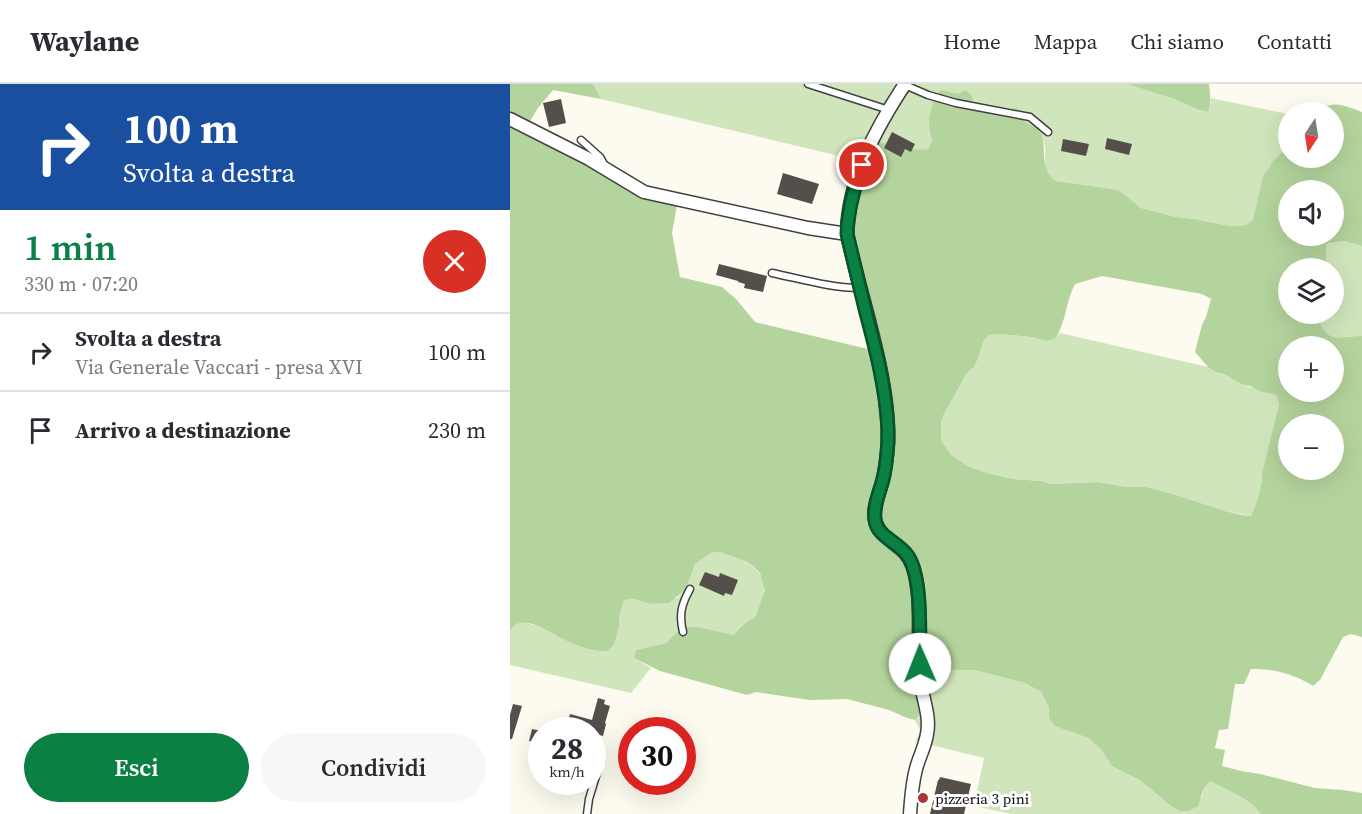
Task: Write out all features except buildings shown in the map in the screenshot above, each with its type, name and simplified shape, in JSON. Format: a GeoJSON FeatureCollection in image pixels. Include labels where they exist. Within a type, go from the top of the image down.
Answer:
{"type":"FeatureCollection","features":[{"type":"Feature","properties":{"kind":"street"},"geometry":{"type":"LineString","coordinates":[[904,84],[875,134],[855,187],[847,234],[886,398],[888,442],[886,464],[875,509],[875,523],[881,532],[908,556],[913,567],[920,602],[920,664],[922,688],[928,712],[928,733],[915,774],[910,814]]}},
{"type":"Feature","properties":{"kind":"street"},"geometry":{"type":"LineString","coordinates":[[510,119],[607,169],[644,192],[808,228],[847,234]]}},
{"type":"Feature","properties":{"kind":"lane"},"geometry":{"type":"LineString","coordinates":[[904,84],[928,95],[956,103],[1030,117],[1048,132]]}},
{"type":"Feature","properties":{"kind":"lane"},"geometry":{"type":"LineString","coordinates":[[810,85],[889,110]]}},
{"type":"Feature","properties":{"kind":"lane"},"geometry":{"type":"LineString","coordinates":[[581,140],[600,157],[607,169]]}},
{"type":"Feature","properties":{"kind":"lane"},"geometry":{"type":"LineString","coordinates":[[772,273],[830,286],[860,288]]}},
{"type":"Feature","properties":{"kind":"lane"},"geometry":{"type":"LineString","coordinates":[[683,632],[681,620],[683,603],[690,589]]}},
{"type":"Feature","properties":{"kind":"lane"},"geometry":{"type":"LineString","coordinates":[[587,814],[590,795]]}},
{"type":"Feature","properties":{"kind":"green space"},"geometry":{"type":"Polygon","coordinates":[[[510,84],[593,84],[601,99],[553,90],[538,108],[524,131],[599,169],[637,196],[677,205],[672,233],[680,277],[722,287],[736,299],[755,322],[868,349],[879,349],[850,229],[855,196],[876,142],[910,149],[928,149],[932,141],[929,128],[930,114],[941,90],[958,94],[966,90],[972,96],[974,105],[1001,111],[1017,107],[1025,122],[1041,133],[1045,165],[1056,181],[1119,190],[1141,208],[1176,217],[1230,226],[1246,225],[1253,219],[1263,175],[1278,156],[1278,168],[1344,168],[1344,106],[1362,112],[1362,246],[1344,241],[1344,180],[1278,180],[1278,246],[1327,246],[1326,258],[1278,258],[1278,324],[1320,324],[1332,336],[1278,336],[1278,401],[1276,395],[1259,391],[1216,372],[1208,367],[1195,352],[1211,299],[1202,294],[1102,276],[1075,284],[1056,338],[1047,341],[1030,337],[989,335],[983,342],[974,367],[967,373],[944,414],[941,422],[941,440],[951,455],[968,466],[987,473],[1051,484],[1097,482],[1126,487],[1146,487],[1225,511],[1251,516],[1260,490],[1278,402],[1344,402],[1344,338],[1362,336],[1362,637],[1351,634],[1343,637],[1320,680],[1313,686],[1284,673],[1251,669],[1244,684],[1235,684],[1228,729],[1219,730],[1215,748],[1225,750],[1222,766],[1315,788],[1362,793],[1362,814],[1260,814],[1252,804],[1210,781],[1204,788],[1198,806],[1189,811],[1180,811],[1141,781],[1112,766],[1100,748],[1088,738],[1055,726],[1049,718],[1049,708],[1041,692],[1025,683],[974,670],[954,670],[920,662],[904,669],[919,701],[920,712],[915,720],[889,710],[847,699],[810,700],[756,692],[747,695],[660,671],[634,658],[636,650],[666,643],[679,630],[697,627],[733,635],[746,622],[755,617],[765,591],[760,573],[745,561],[720,552],[711,553],[695,564],[684,591],[669,603],[651,604],[634,599],[624,600],[614,644],[607,651],[582,647],[531,623],[513,626],[510,631],[510,84]]]}},
{"type":"Feature","properties":{"kind":"green space"},"geometry":{"type":"Polygon","coordinates":[[[593,84],[1127,84],[1207,112],[1211,98],[1278,112],[1278,156],[1263,175],[1253,219],[1246,225],[1230,226],[1176,217],[1141,208],[1119,190],[1056,181],[1046,171],[1042,138],[1033,125],[1025,122],[1017,107],[929,132],[932,141],[928,149],[919,151],[894,145],[868,163],[601,99],[593,84]]]}},
{"type":"Feature","properties":{"kind":"green space"},"geometry":{"type":"Polygon","coordinates":[[[1127,84],[1209,84],[1208,112],[1174,99],[1127,84]]]}},
{"type":"Feature","properties":{"kind":"green space"},"geometry":{"type":"Polygon","coordinates":[[[1344,241],[1362,246],[1362,336],[1332,336],[1320,324],[1344,324],[1344,258],[1326,258],[1327,246],[1344,246],[1344,241]]]}},
{"type":"Feature","properties":{"kind":"green space"},"geometry":{"type":"Polygon","coordinates":[[[1060,333],[1208,367],[1248,386],[1276,395],[1279,404],[1260,490],[1251,516],[1225,511],[1146,487],[1126,487],[1097,482],[1051,484],[1013,479],[968,466],[951,455],[941,440],[941,422],[967,373],[974,367],[983,342],[989,335],[1030,337],[1047,341],[1056,338],[1060,333]]]}},
{"type":"Feature","properties":{"kind":"green space"},"geometry":{"type":"Polygon","coordinates":[[[720,552],[744,561],[758,571],[762,578],[764,595],[755,617],[746,622],[733,635],[679,631],[666,643],[637,650],[634,658],[651,668],[631,693],[510,665],[510,631],[518,623],[531,624],[555,636],[619,627],[624,600],[634,599],[651,604],[677,598],[684,591],[695,564],[711,553],[720,552]]]}},
{"type":"Feature","properties":{"kind":"green space"},"geometry":{"type":"Polygon","coordinates":[[[920,662],[954,670],[974,670],[1025,683],[1041,692],[1049,708],[1049,718],[1071,732],[1088,738],[1100,747],[1112,766],[1141,781],[1180,811],[1189,811],[1202,797],[1204,788],[1210,781],[1252,804],[1260,814],[1011,814],[974,806],[984,758],[915,741],[921,732],[915,720],[920,712],[904,669],[920,662]]]}},
{"type":"Feature","properties":{"kind":"place","name":"pizzeria 3 pini"},"geometry":{"type":"Point","coordinates":[923,798]}},
{"type":"Feature","properties":{"kind":"route"},"geometry":{"type":"LineString","coordinates":[[862,165],[850,204],[847,234],[886,398],[888,442],[884,477],[875,509],[875,523],[881,532],[902,549],[913,567],[920,602],[920,664]]}}]}
